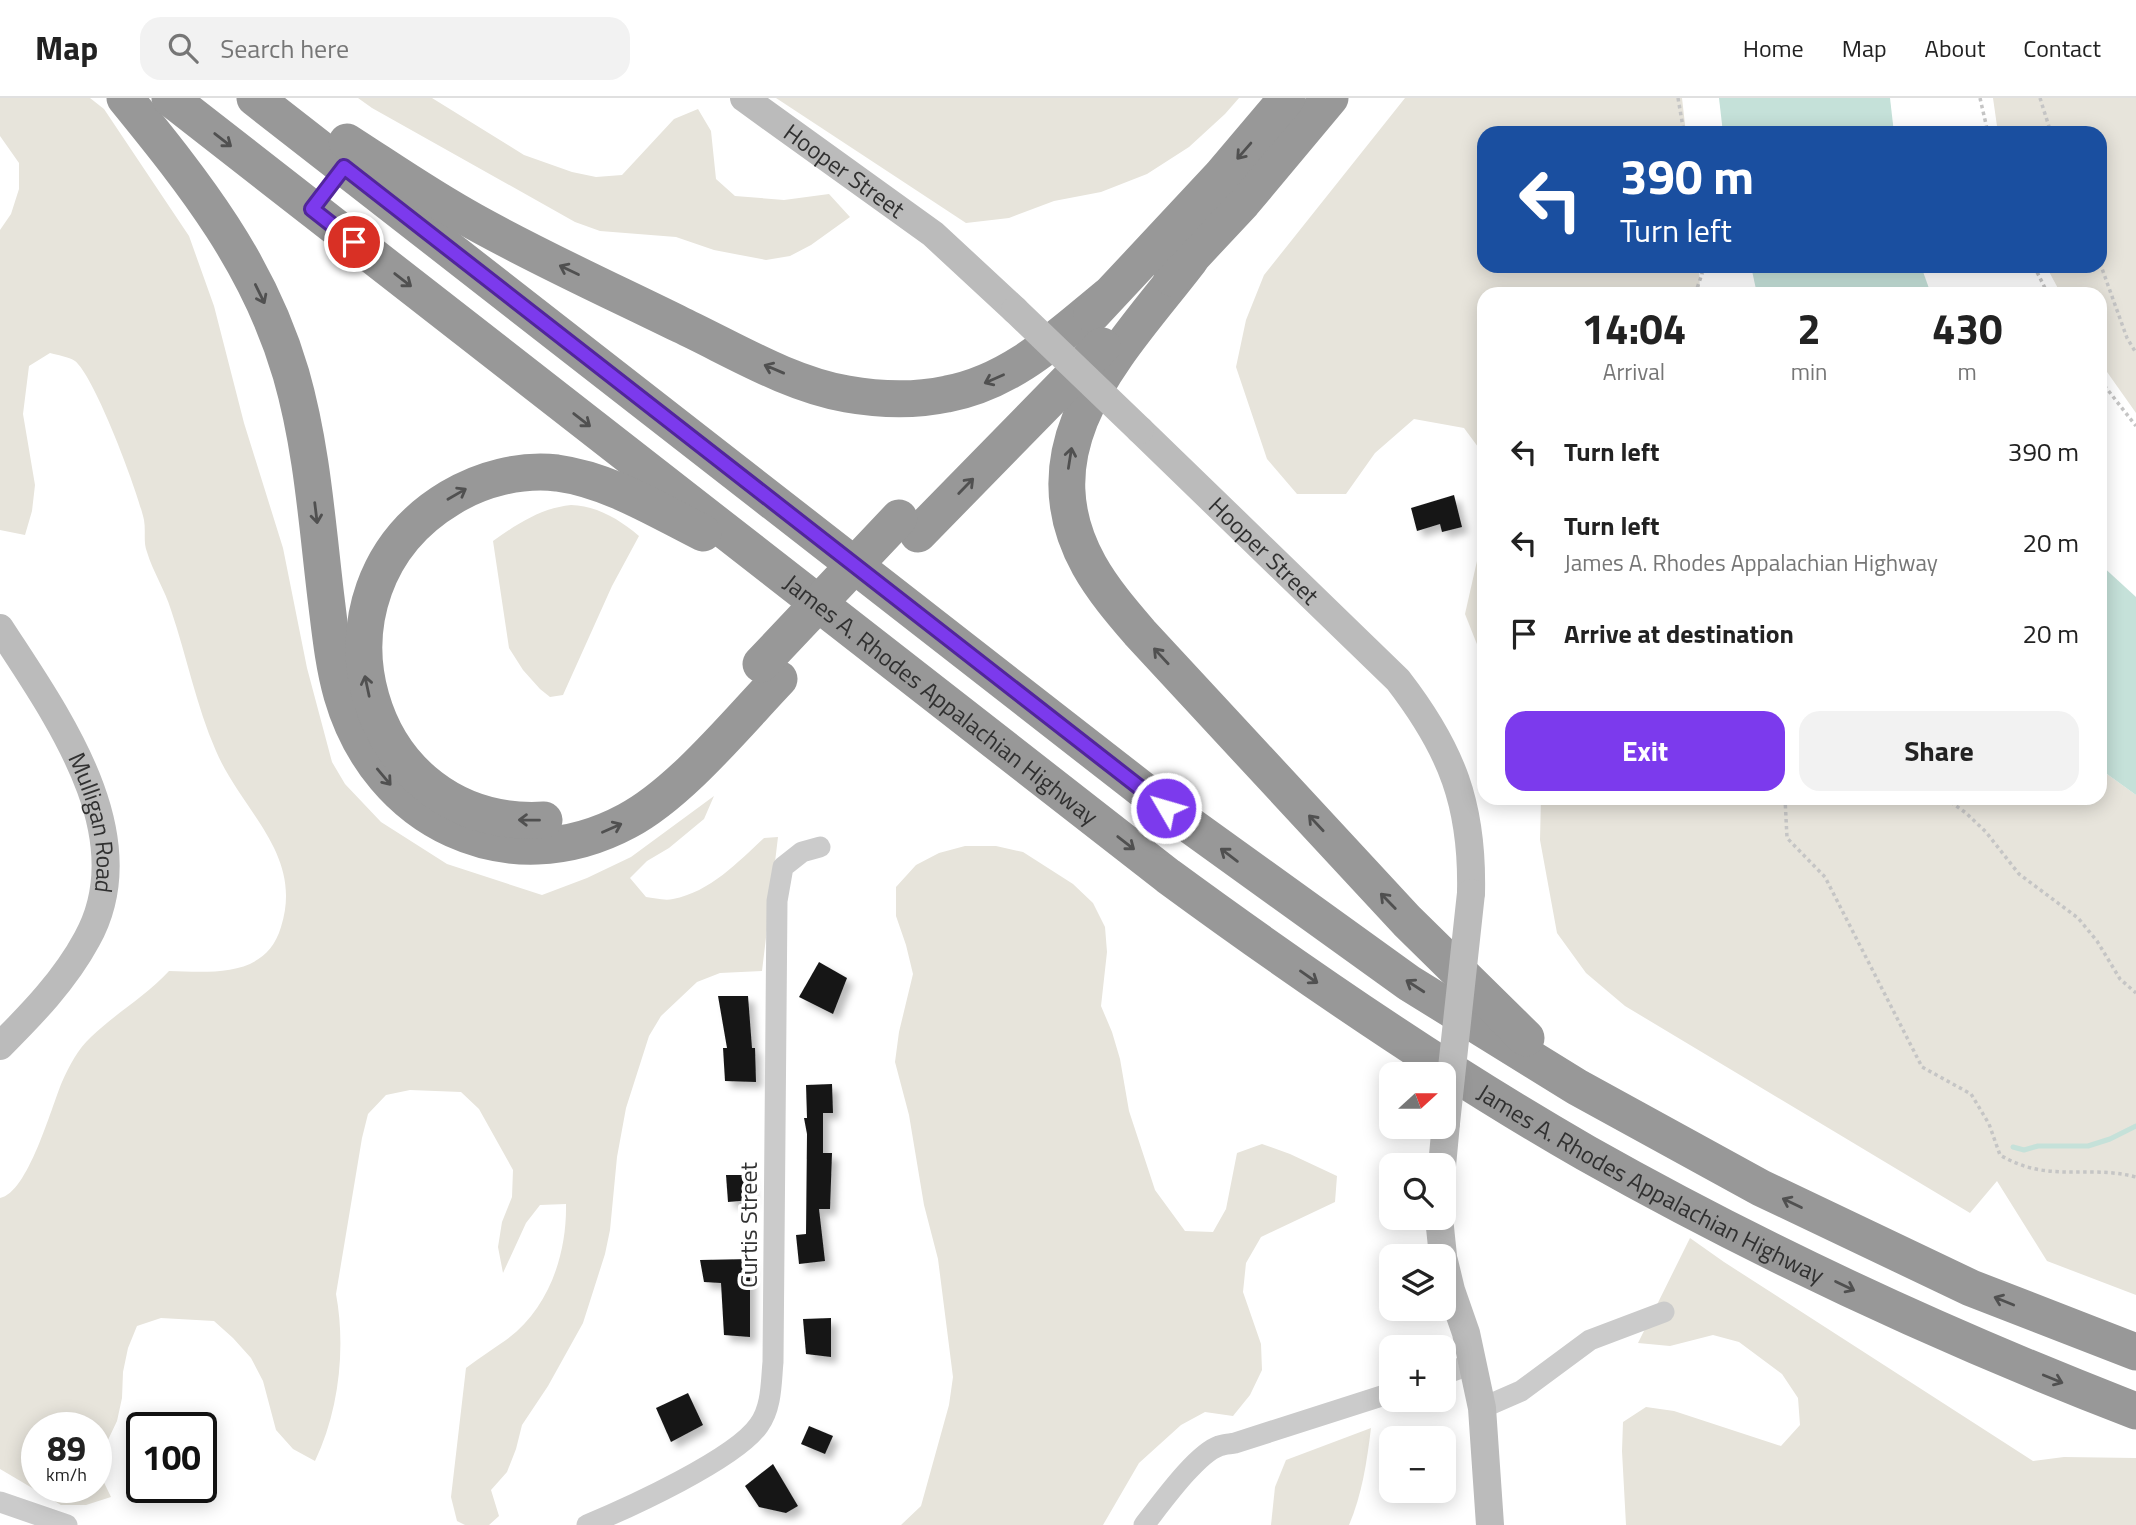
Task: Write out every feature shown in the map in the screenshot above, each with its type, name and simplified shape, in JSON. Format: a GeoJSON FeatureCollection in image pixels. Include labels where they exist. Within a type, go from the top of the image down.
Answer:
{"type":"FeatureCollection","features":[{"type":"Feature","properties":{"kind":"highway"},"geometry":{"type":"LineString","coordinates":[[124,98],[204,197],[247,267],[278,337],[296,394],[310,459],[332,649],[341,693],[354,731],[374,766],[396,791],[426,814],[445,825],[489,842],[527,846],[561,844],[597,835],[629,820],[685,776],[770,671],[909,526],[1108,296],[1221,176],[1287,98]]}},
{"type":"Feature","properties":{"kind":"highway","name":"James A. Rhodes Appalachian Highway"},"geometry":{"type":"LineString","coordinates":[[170,98],[1168,876],[1248,935],[1414,1048],[1586,1152],[1763,1247],[1921,1322],[2048,1377],[2136,1411]]}},
{"type":"Feature","properties":{"kind":"highway","name":"James A. Rhodes Appalachian Highway"},"geometry":{"type":"LineString","coordinates":[[255,98],[1166,808],[1409,983],[1577,1087],[1761,1188],[1971,1288],[2136,1352]]}},
{"type":"Feature","properties":{"kind":"highway"},"geometry":{"type":"LineString","coordinates":[[279,98],[424,192],[518,246],[775,370],[845,394],[886,399],[920,399],[950,394],[982,384],[1007,374],[1030,359],[1108,296]]}},
{"type":"Feature","properties":{"kind":"highway"},"geometry":{"type":"LineString","coordinates":[[909,526],[1090,358],[1190,260],[1287,152],[1330,98]]}},
{"type":"Feature","properties":{"kind":"highway"},"geometry":{"type":"LineString","coordinates":[[1190,260],[1104,373],[1087,400],[1074,432],[1068,469],[1069,504],[1076,536],[1089,564],[1110,597],[1140,634],[1362,873],[1449,964],[1577,1087]]}},
{"type":"Feature","properties":{"kind":"highway"},"geometry":{"type":"LineString","coordinates":[[770,671],[617,798],[589,811],[558,819],[529,821],[497,817],[466,807],[440,793],[416,774],[395,751],[378,721],[366,687],[363,651],[367,612],[378,576],[392,551],[414,525],[438,505],[466,489],[494,478],[523,473],[555,473],[587,479],[618,491],[778,570]]}},
{"type":"Feature","properties":{"kind":"street","name":"Hooper Street"},"geometry":{"type":"LineString","coordinates":[[744,98],[933,234],[1398,680],[1422,711],[1442,745],[1457,782],[1468,822],[1472,858],[1471,893],[1442,1153]]}},
{"type":"Feature","properties":{"kind":"street","name":"Mulligan Road"},"geometry":{"type":"LineString","coordinates":[[0,628],[59,720],[92,791],[101,821],[105,883],[87,940],[45,1000],[0,1046]]}},
{"type":"Feature","properties":{"kind":"street","name":"Curtis Street"},"geometry":{"type":"LineString","coordinates":[[587,1525],[662,1490],[736,1448],[760,1424],[765,1413],[773,1362],[777,901],[783,867],[802,852],[820,847]]}},
{"type":"Feature","properties":{"kind":"street"},"geometry":{"type":"LineString","coordinates":[[1456,1304],[1466,1333],[1482,1408],[1490,1525]]}},
{"type":"Feature","properties":{"kind":"street"},"geometry":{"type":"LineString","coordinates":[[1482,1408],[1521,1391],[1590,1340],[1664,1311]]}},
{"type":"Feature","properties":{"kind":"street"},"geometry":{"type":"LineString","coordinates":[[1456,1370],[1472,1364]]}},
{"type":"Feature","properties":{"kind":"street"},"geometry":{"type":"LineString","coordinates":[[1144,1525],[1169,1493],[1206,1454],[1218,1446],[1379,1397]]}},
{"type":"Feature","properties":{"kind":"street"},"geometry":{"type":"LineString","coordinates":[[0,1502],[67,1525]]}},
{"type":"Feature","properties":{"kind":"lane"},"geometry":{"type":"LineString","coordinates":[[312,209],[344,167]]}},
{"type":"Feature","properties":{"kind":"path"},"geometry":{"type":"LineString","coordinates":[[1678,98],[1683,126]]}},
{"type":"Feature","properties":{"kind":"path"},"geometry":{"type":"LineString","coordinates":[[1980,98],[1986,126]]}},
{"type":"Feature","properties":{"kind":"path"},"geometry":{"type":"LineString","coordinates":[[2040,98],[2049,126]]}},
{"type":"Feature","properties":{"kind":"path"},"geometry":{"type":"LineString","coordinates":[[2104,273],[2127,338],[2136,353]]}},
{"type":"Feature","properties":{"kind":"path"},"geometry":{"type":"LineString","coordinates":[[2107,389],[2136,426]]}},
{"type":"Feature","properties":{"kind":"path"},"geometry":{"type":"LineString","coordinates":[[1785,805],[1787,838],[1825,877],[1922,1067],[1971,1094],[1989,1124],[2000,1155],[2017,1165],[2048,1173],[2104,1171],[2136,1177]]}},
{"type":"Feature","properties":{"kind":"path"},"geometry":{"type":"LineString","coordinates":[[1955,805],[1986,832],[2019,874],[2078,918],[2120,979],[2136,993]]}},
{"type":"Feature","properties":{"kind":"shaded area"},"geometry":{"type":"Polygon","coordinates":[[[0,98],[90,98],[104,109],[189,236],[214,306],[244,423],[283,548],[307,668],[332,762],[345,784],[381,822],[447,864],[542,895],[631,857],[714,796],[704,819],[669,848],[647,861],[630,878],[646,897],[663,900],[699,890],[723,875],[764,838],[778,837],[762,971],[720,973],[697,982],[661,1016],[649,1036],[626,1108],[617,1157],[610,1230],[583,1323],[548,1386],[522,1425],[507,1472],[491,1490],[499,1516],[489,1525],[465,1525],[457,1521],[451,1497],[466,1368],[521,1327],[544,1297],[559,1261],[566,1204],[540,1205],[526,1223],[503,1273],[498,1247],[502,1222],[512,1197],[513,1170],[479,1109],[461,1092],[410,1090],[386,1095],[368,1114],[336,1294],[340,1357],[335,1400],[315,1461],[293,1449],[276,1430],[263,1381],[251,1358],[233,1338],[214,1321],[161,1318],[137,1326],[128,1348],[123,1372],[122,1398],[112,1431],[112,1412],[21,1412],[21,1481],[0,1469],[0,1198],[10,1193],[29,1166],[65,1076],[86,1042],[169,971],[219,971],[250,964],[263,956],[274,944],[281,927],[286,901],[284,877],[277,855],[267,834],[227,773],[209,734],[177,628],[147,552],[144,520],[115,436],[83,371],[70,358],[50,353],[29,366],[23,414],[35,485],[32,511],[25,535],[0,530],[0,230],[11,214],[19,189],[19,163],[0,136],[0,98]]]}},
{"type":"Feature","properties":{"kind":"shaded area"},"geometry":{"type":"Polygon","coordinates":[[[358,98],[432,98],[524,155],[572,172],[596,177],[622,175],[674,119],[698,109],[711,131],[716,179],[735,196],[784,200],[829,194],[850,217],[811,245],[790,256],[766,260],[714,250],[676,237],[600,231],[575,222],[358,98]]]}},
{"type":"Feature","properties":{"kind":"shaded area"},"geometry":{"type":"Polygon","coordinates":[[[776,98],[1239,98],[1189,147],[1147,174],[1101,192],[1054,201],[1009,218],[966,223],[776,98]]]}},
{"type":"Feature","properties":{"kind":"shaded area"},"geometry":{"type":"Polygon","coordinates":[[[1405,98],[1682,98],[1685,126],[1477,126],[1477,273],[1699,273],[1700,287],[1477,287],[1477,446],[1464,428],[1414,419],[1375,453],[1346,494],[1297,494],[1267,459],[1236,367],[1246,320],[1264,275],[1405,98]]]}},
{"type":"Feature","properties":{"kind":"shaded area"},"geometry":{"type":"Polygon","coordinates":[[[1719,98],[1890,98],[1893,126],[1722,126],[1719,98]]]}},
{"type":"Feature","properties":{"kind":"shaded area"},"geometry":{"type":"Polygon","coordinates":[[[1993,98],[2136,98],[2136,413],[2107,372],[2107,287],[2057,287],[2050,273],[2107,273],[2107,126],[1997,126],[1993,98]]]}},
{"type":"Feature","properties":{"kind":"shaded area"},"geometry":{"type":"Polygon","coordinates":[[[1752,273],[1924,273],[1928,287],[1756,287],[1752,273]]]}},
{"type":"Feature","properties":{"kind":"shaded area"},"geometry":{"type":"Polygon","coordinates":[[[571,505],[607,514],[639,536],[612,586],[563,695],[550,697],[523,670],[509,648],[493,541],[539,513],[571,505]]]}},
{"type":"Feature","properties":{"kind":"shaded area"},"geometry":{"type":"Polygon","coordinates":[[[1477,561],[1477,644],[1465,614],[1477,561]]]}},
{"type":"Feature","properties":{"kind":"shaded area"},"geometry":{"type":"Polygon","coordinates":[[[2107,570],[2136,597],[2136,795],[2107,774],[2107,570]]]}},
{"type":"Feature","properties":{"kind":"shaded area"},"geometry":{"type":"Polygon","coordinates":[[[2107,774],[2136,795],[2136,1295],[2047,1261],[1997,1181],[1970,1213],[1625,1006],[1586,973],[1557,933],[1540,840],[1541,805],[2107,805],[2107,774]]]}},
{"type":"Feature","properties":{"kind":"shaded area"},"geometry":{"type":"Polygon","coordinates":[[[965,846],[996,846],[1023,852],[1073,884],[1093,903],[1105,927],[1107,952],[1101,1006],[1120,1059],[1129,1111],[1155,1190],[1185,1231],[1213,1232],[1226,1209],[1237,1153],[1262,1144],[1337,1176],[1335,1202],[1261,1237],[1246,1263],[1243,1292],[1261,1344],[1262,1370],[1250,1395],[1233,1416],[1205,1412],[1181,1425],[1139,1463],[1103,1525],[901,1525],[921,1506],[949,1405],[953,1377],[938,1259],[924,1205],[909,1115],[895,1062],[913,974],[896,916],[896,887],[916,865],[939,853],[965,846]]]}},
{"type":"Feature","properties":{"kind":"shaded area"},"geometry":{"type":"Polygon","coordinates":[[[1690,1238],[2033,1461],[2064,1457],[2136,1458],[2136,1525],[1626,1525],[1623,1422],[1646,1407],[1674,1411],[1781,1446],[1800,1425],[1798,1398],[1782,1374],[1739,1342],[1713,1335],[1670,1346],[1638,1343],[1690,1238]]]}},
{"type":"Feature","properties":{"kind":"shaded area"},"geometry":{"type":"Polygon","coordinates":[[[1371,1428],[1361,1490],[1349,1525],[1271,1525],[1275,1487],[1286,1460],[1371,1428]]]}},
{"type":"Feature","properties":{"kind":"shaded area"},"geometry":{"type":"Polygon","coordinates":[[[58,1503],[92,1503],[86,1505],[58,1503]]]}},
{"type":"Feature","properties":{"kind":"building"},"geometry":{"type":"Polygon","coordinates":[[[1454,495],[1462,527],[1442,532],[1440,524],[1417,531],[1411,508],[1454,495]]]}},
{"type":"Feature","properties":{"kind":"building"},"geometry":{"type":"Polygon","coordinates":[[[819,962],[847,978],[833,1014],[799,997],[819,962]]]}},
{"type":"Feature","properties":{"kind":"building"},"geometry":{"type":"Polygon","coordinates":[[[718,996],[748,996],[752,1048],[755,1048],[756,1082],[725,1081],[723,1048],[727,1048],[718,996]]]}},
{"type":"Feature","properties":{"kind":"building"},"geometry":{"type":"Polygon","coordinates":[[[832,1084],[833,1113],[823,1113],[823,1153],[832,1153],[830,1209],[819,1209],[825,1261],[799,1264],[796,1235],[806,1234],[806,1085],[832,1084]]]}},
{"type":"Feature","properties":{"kind":"building"},"geometry":{"type":"Polygon","coordinates":[[[726,1175],[749,1175],[751,1200],[728,1202],[726,1175]]]}},
{"type":"Feature","properties":{"kind":"building"},"geometry":{"type":"Polygon","coordinates":[[[750,1259],[750,1337],[724,1335],[721,1283],[704,1282],[700,1260],[750,1259]]]}},
{"type":"Feature","properties":{"kind":"building"},"geometry":{"type":"Polygon","coordinates":[[[831,1318],[831,1357],[806,1354],[803,1319],[831,1318]]]}},
{"type":"Feature","properties":{"kind":"building"},"geometry":{"type":"Polygon","coordinates":[[[688,1393],[703,1425],[671,1442],[656,1408],[688,1393]]]}},
{"type":"Feature","properties":{"kind":"building"},"geometry":{"type":"Polygon","coordinates":[[[809,1426],[833,1436],[825,1454],[801,1444],[809,1426]]]}},
{"type":"Feature","properties":{"kind":"building"},"geometry":{"type":"Polygon","coordinates":[[[773,1464],[798,1506],[786,1513],[759,1507],[745,1486],[773,1464]]]}},
{"type":"Feature","properties":{"kind":"waterway"},"geometry":{"type":"LineString","coordinates":[[2013,1147],[2024,1150],[2038,1146],[2088,1146],[2136,1126]]}},
{"type":"Feature","properties":{"kind":"route"},"geometry":{"type":"LineString","coordinates":[[354,242],[312,209],[344,167],[1166,808]]}}]}
